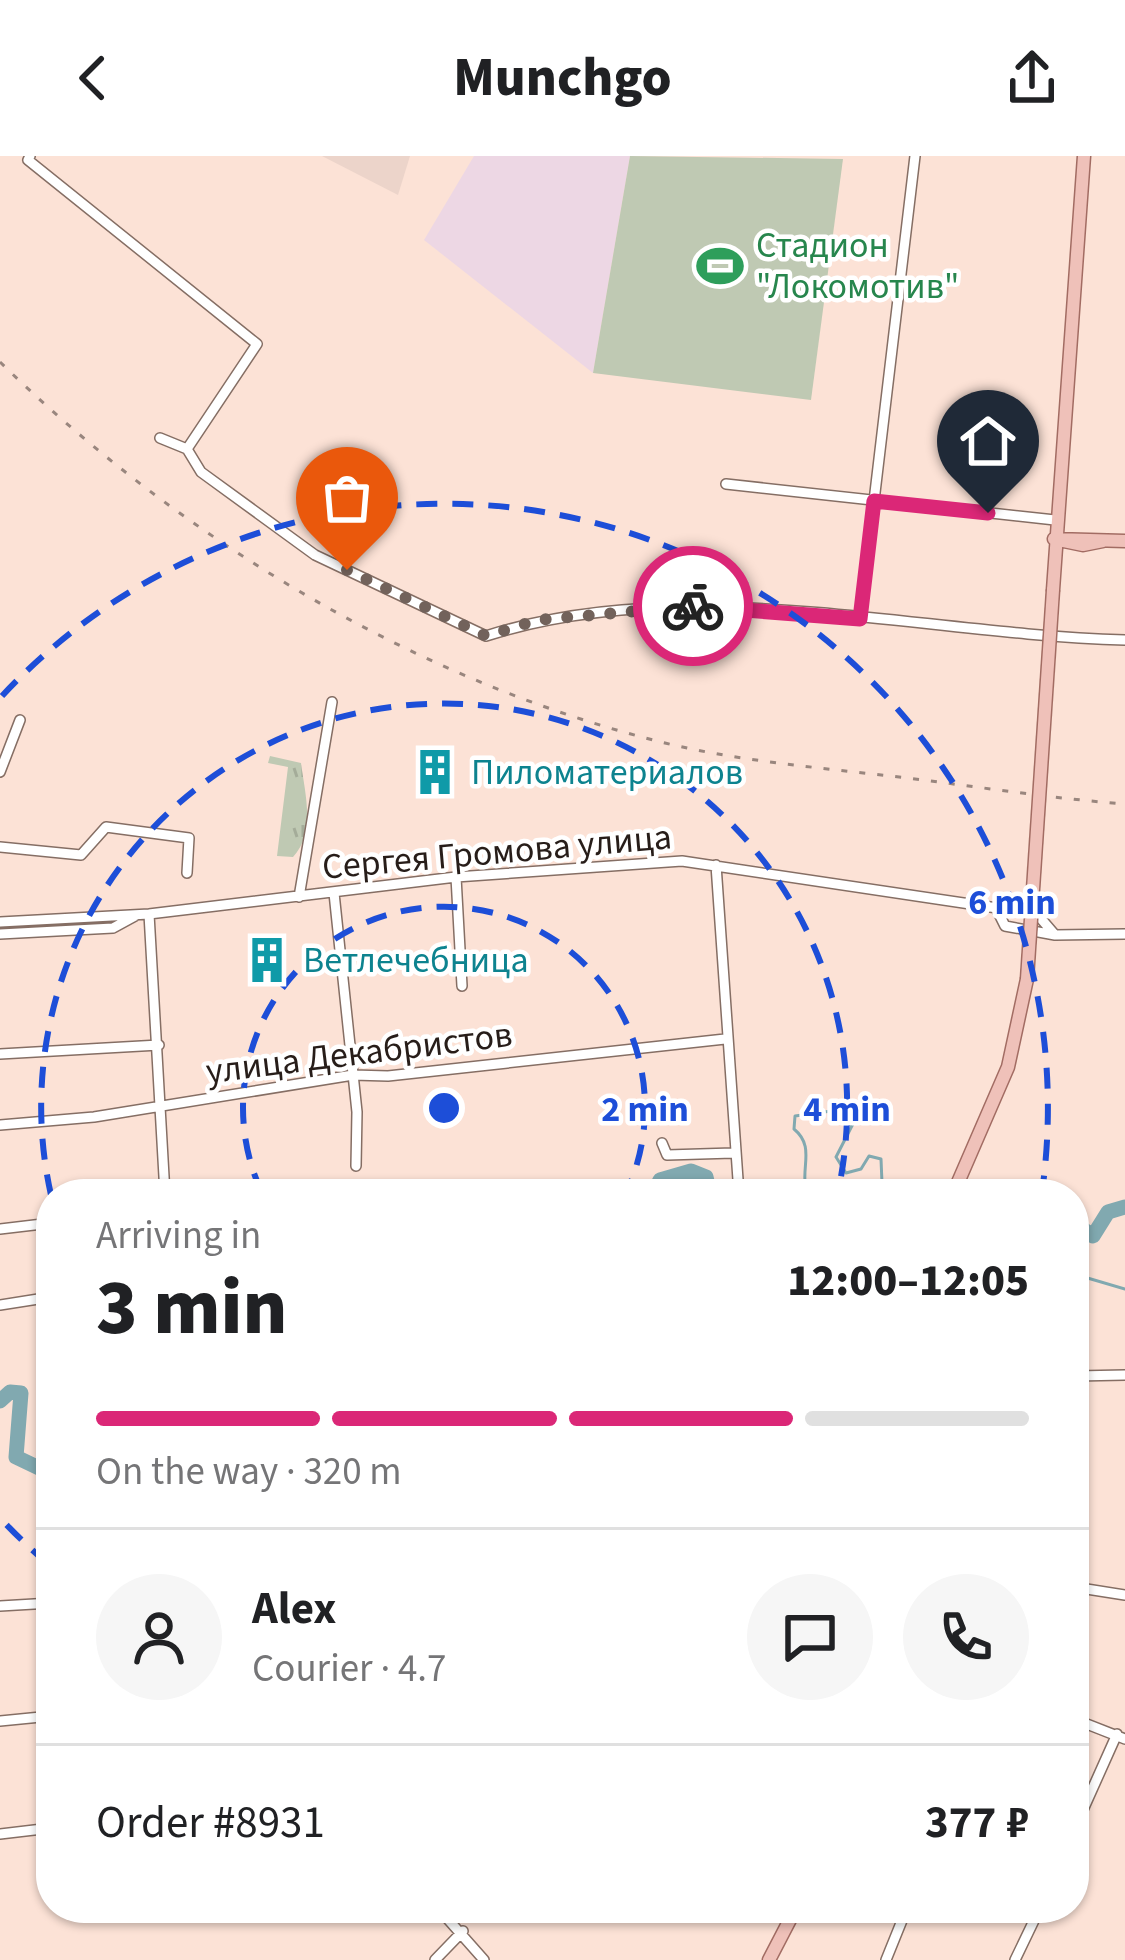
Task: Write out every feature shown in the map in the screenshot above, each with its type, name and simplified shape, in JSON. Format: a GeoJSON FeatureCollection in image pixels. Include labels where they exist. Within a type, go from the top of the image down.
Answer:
{"type":"FeatureCollection","features":[{"type":"Feature","properties":{"kind":"main road"},"geometry":{"type":"LineString","coordinates":[[959,1179],[1008,1067],[1027,979],[1055,520],[1084,156]]}},
{"type":"Feature","properties":{"kind":"main road"},"geometry":{"type":"LineString","coordinates":[[1055,520],[1083,541]]}},
{"type":"Feature","properties":{"kind":"main road"},"geometry":{"type":"LineString","coordinates":[[1054,539],[1125,541]]}},
{"type":"Feature","properties":{"kind":"main road"},"geometry":{"type":"LineString","coordinates":[[1054,571],[1083,541]]}},
{"type":"Feature","properties":{"kind":"main road"},"geometry":{"type":"LineString","coordinates":[[770,1960],[788,1923]]}},
{"type":"Feature","properties":{"kind":"street"},"geometry":{"type":"LineString","coordinates":[[30,156],[28,160],[257,344],[187,449]]}},
{"type":"Feature","properties":{"kind":"street"},"geometry":{"type":"LineString","coordinates":[[860,619],[915,156]]}},
{"type":"Feature","properties":{"kind":"street"},"geometry":{"type":"LineString","coordinates":[[160,438],[187,449],[201,472],[315,555],[486,636],[538,620],[700,605],[1125,640]]}},
{"type":"Feature","properties":{"kind":"street"},"geometry":{"type":"LineString","coordinates":[[726,484],[1055,520]]}},
{"type":"Feature","properties":{"kind":"street"},"geometry":{"type":"LineString","coordinates":[[299,897],[332,702]]}},
{"type":"Feature","properties":{"kind":"street"},"geometry":{"type":"LineString","coordinates":[[0,772],[20,720]]}},
{"type":"Feature","properties":{"kind":"street"},"geometry":{"type":"LineString","coordinates":[[0,847],[81,855],[106,826],[189,838],[187,873]]}},
{"type":"Feature","properties":{"kind":"street","name":"Сергея Громова улица"},"geometry":{"type":"LineString","coordinates":[[0,922],[143,914],[455,877],[682,861],[996,908]]}},
{"type":"Feature","properties":{"kind":"street"},"geometry":{"type":"LineString","coordinates":[[716,865],[724,1039],[737,1179]]}},
{"type":"Feature","properties":{"kind":"street"},"geometry":{"type":"LineString","coordinates":[[455,877],[462,986]]}},
{"type":"Feature","properties":{"kind":"street"},"geometry":{"type":"LineString","coordinates":[[334,893],[353,1075],[356,1166]]}},
{"type":"Feature","properties":{"kind":"street"},"geometry":{"type":"LineString","coordinates":[[996,908],[1005,926],[1055,934],[1125,934]]}},
{"type":"Feature","properties":{"kind":"street"},"geometry":{"type":"LineString","coordinates":[[996,908],[1037,914],[1055,934]]}},
{"type":"Feature","properties":{"kind":"street"},"geometry":{"type":"LineString","coordinates":[[0,934],[112,928],[143,914],[159,1045],[164,1179]]}},
{"type":"Feature","properties":{"kind":"street","name":"улица Декабристов"},"geometry":{"type":"LineString","coordinates":[[0,1125],[353,1075],[388,1076],[724,1039]]}},
{"type":"Feature","properties":{"kind":"street"},"geometry":{"type":"LineString","coordinates":[[0,1054],[159,1045]]}},
{"type":"Feature","properties":{"kind":"street"},"geometry":{"type":"LineString","coordinates":[[662,1143],[667,1155],[733,1153]]}},
{"type":"Feature","properties":{"kind":"street"},"geometry":{"type":"LineString","coordinates":[[0,1229],[36,1225]]}},
{"type":"Feature","properties":{"kind":"street"},"geometry":{"type":"LineString","coordinates":[[0,1305],[36,1299]]}},
{"type":"Feature","properties":{"kind":"street"},"geometry":{"type":"LineString","coordinates":[[1089,1376],[1125,1375]]}},
{"type":"Feature","properties":{"kind":"street"},"geometry":{"type":"LineString","coordinates":[[1089,1589],[1125,1594]]}},
{"type":"Feature","properties":{"kind":"street"},"geometry":{"type":"LineString","coordinates":[[0,1606],[36,1604]]}},
{"type":"Feature","properties":{"kind":"street"},"geometry":{"type":"LineString","coordinates":[[0,1721],[36,1717]]}},
{"type":"Feature","properties":{"kind":"street"},"geometry":{"type":"LineString","coordinates":[[1089,1724],[1121,1736],[1089,1800]]}},
{"type":"Feature","properties":{"kind":"street"},"geometry":{"type":"LineString","coordinates":[[0,1834],[36,1830]]}},
{"type":"Feature","properties":{"kind":"street"},"geometry":{"type":"LineString","coordinates":[[454,1923],[484,1960]]}},
{"type":"Feature","properties":{"kind":"street"},"geometry":{"type":"LineString","coordinates":[[886,1960],[902,1923]]}},
{"type":"Feature","properties":{"kind":"street"},"geometry":{"type":"LineString","coordinates":[[1015,1960],[1033,1923]]}},
{"type":"Feature","properties":{"kind":"street"},"geometry":{"type":"LineString","coordinates":[[435,1960],[463,1931]]}},
{"type":"Feature","properties":{"kind":"shaded area"},"geometry":{"type":"Polygon","coordinates":[[[322,156],[410,156],[398,195],[322,156]]]}},
{"type":"Feature","properties":{"kind":"shaded area"},"geometry":{"type":"Polygon","coordinates":[[[474,156],[630,156],[593,373],[424,240],[474,156]]]}},
{"type":"Feature","properties":{"kind":"green space","name":"Стадион \"Локомотив\""},"geometry":{"type":"Polygon","coordinates":[[[630,156],[843,159],[811,400],[593,373],[630,156]]]}},
{"type":"Feature","properties":{"kind":"green space"},"geometry":{"type":"Polygon","coordinates":[[[270,756],[301,763],[307,824],[293,857],[277,856],[288,767],[268,763],[270,756]]]}},
{"type":"Feature","properties":{"kind":"waterway"},"geometry":{"type":"LineString","coordinates":[[805,1179],[806,1152],[794,1129],[795,1116],[853,1108],[857,1116],[836,1157],[846,1173],[861,1169],[869,1156],[881,1159],[882,1179]]}},
{"type":"Feature","properties":{"kind":"waterway"},"geometry":{"type":"LineString","coordinates":[[663,1179],[691,1171],[706,1179]]}},
{"type":"Feature","properties":{"kind":"waterway"},"geometry":{"type":"LineString","coordinates":[[1089,1233],[1093,1236],[1108,1212],[1125,1207]]}},
{"type":"Feature","properties":{"kind":"waterway"},"geometry":{"type":"LineString","coordinates":[[1089,1278],[1125,1289]]}},
{"type":"Feature","properties":{"kind":"waterway"},"geometry":{"type":"LineString","coordinates":[[0,1401],[10,1392],[21,1393],[16,1457],[36,1467]]}},
{"type":"Feature","properties":{"kind":"railway"},"geometry":{"type":"LineString","coordinates":[[0,362],[145,488],[225,544],[307,596],[482,683],[573,716],[721,754],[1125,804]]}},
{"type":"Feature","properties":{"kind":"way so far"},"geometry":{"type":"LineString","coordinates":[[347,570],[486,636],[538,620],[554,623],[597,614],[693,606]]}},
{"type":"Feature","properties":{"kind":"place","name":"Стадион \"Локомотив\""},"geometry":{"type":"Point","coordinates":[720,266]}},
{"type":"Feature","properties":{"kind":"place","name":"Пиломатериалов"},"geometry":{"type":"Point","coordinates":[435,772]}},
{"type":"Feature","properties":{"kind":"place","name":"Ветлечебница"},"geometry":{"type":"Point","coordinates":[267,960]}},
{"type":"Feature","properties":{"kind":"route"},"geometry":{"type":"LineString","coordinates":[[693,606],[860,619],[874,501],[988,513]]}}]}
